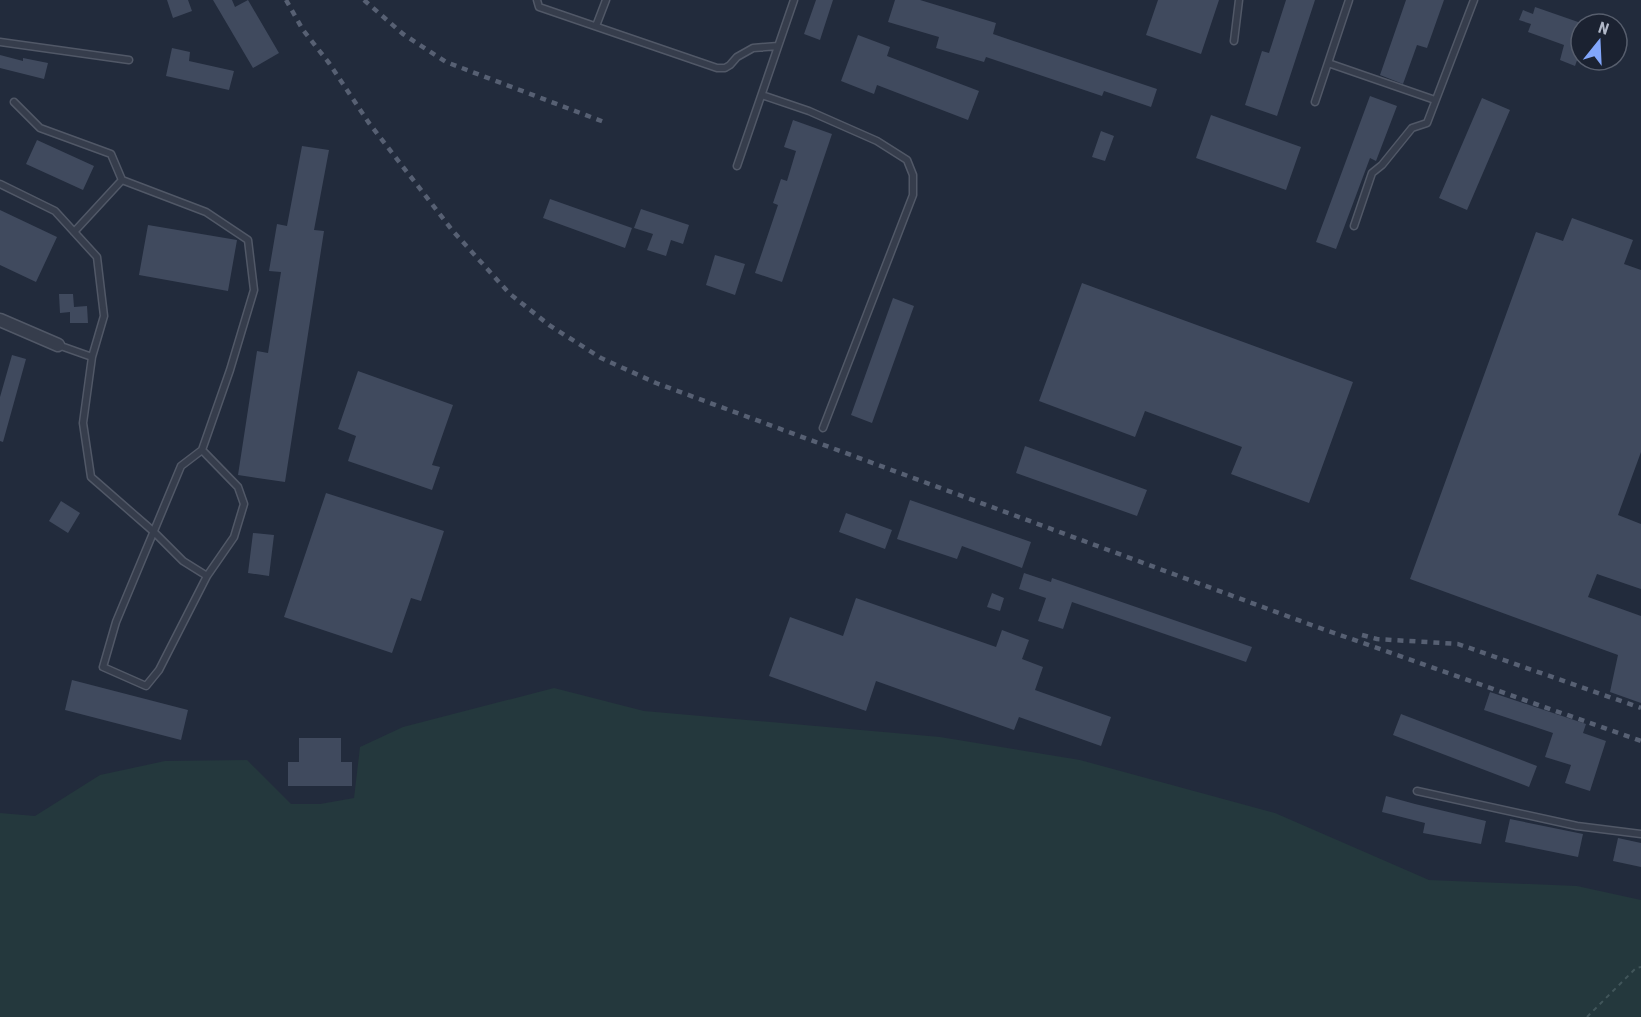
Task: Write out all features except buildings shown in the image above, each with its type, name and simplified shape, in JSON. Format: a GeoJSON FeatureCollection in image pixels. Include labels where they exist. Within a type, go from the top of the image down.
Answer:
{"type":"FeatureCollection","features":[{"type":"Feature","properties":{"kind":"street"},"geometry":{"type":"LineString","coordinates":[[0,320],[58,345]]}},
{"type":"Feature","properties":{"kind":"lane"},"geometry":{"type":"LineString","coordinates":[[537,0],[539,7],[717,68],[730,65],[737,57],[753,48],[778,46]]}},
{"type":"Feature","properties":{"kind":"lane"},"geometry":{"type":"LineString","coordinates":[[596,26],[606,0]]}},
{"type":"Feature","properties":{"kind":"lane"},"geometry":{"type":"LineString","coordinates":[[737,166],[794,0]]}},
{"type":"Feature","properties":{"kind":"lane"},"geometry":{"type":"LineString","coordinates":[[1234,41],[1239,0]]}},
{"type":"Feature","properties":{"kind":"lane"},"geometry":{"type":"LineString","coordinates":[[1315,102],[1349,0]]}},
{"type":"Feature","properties":{"kind":"lane"},"geometry":{"type":"LineString","coordinates":[[1354,226],[1372,173],[1382,165],[1412,128],[1427,123],[1474,0]]}},
{"type":"Feature","properties":{"kind":"lane"},"geometry":{"type":"LineString","coordinates":[[0,42],[129,60]]}},
{"type":"Feature","properties":{"kind":"lane"},"geometry":{"type":"LineString","coordinates":[[1328,63],[1435,100]]}},
{"type":"Feature","properties":{"kind":"lane"},"geometry":{"type":"LineString","coordinates":[[762,95],[809,111],[877,141],[907,160],[913,175],[913,195],[823,428]]}},
{"type":"Feature","properties":{"kind":"lane"},"geometry":{"type":"LineString","coordinates":[[14,102],[40,129],[111,154],[122,180],[206,212],[248,240],[254,290],[230,370],[202,450],[182,466],[116,622],[103,667],[146,686],[159,670],[207,576],[234,537],[244,504],[238,487],[202,450]]}},
{"type":"Feature","properties":{"kind":"lane"},"geometry":{"type":"LineString","coordinates":[[74,232],[122,180]]}},
{"type":"Feature","properties":{"kind":"lane"},"geometry":{"type":"LineString","coordinates":[[0,184],[55,211],[97,257],[104,316],[92,357],[83,423],[91,477],[154,532],[183,561],[207,576]]}},
{"type":"Feature","properties":{"kind":"lane"},"geometry":{"type":"LineString","coordinates":[[58,345],[92,357]]}},
{"type":"Feature","properties":{"kind":"lane"},"geometry":{"type":"LineString","coordinates":[[1417,790],[1577,826],[1641,834]]}},
{"type":"Feature","properties":{"kind":"path"},"geometry":{"type":"LineString","coordinates":[[1587,1017],[1636,968],[1641,967]]}},
{"type":"Feature","properties":{"kind":"green space"},"geometry":{"type":"Polygon","coordinates":[[[554,688],[644,711],[940,737],[1080,760],[1275,813],[1429,880],[1577,886],[1641,900],[1641,1017],[0,1017],[0,813],[35,816],[100,775],[165,761],[247,760],[291,804],[320,804],[354,798],[360,747],[403,727],[554,688]]]}},
{"type":"Feature","properties":{"kind":"railway"},"geometry":{"type":"LineString","coordinates":[[286,0],[303,30],[329,63],[369,123],[452,230],[509,293],[549,325],[601,358],[656,383],[1306,623],[1641,741]]}},
{"type":"Feature","properties":{"kind":"railway"},"geometry":{"type":"LineString","coordinates":[[364,0],[403,34],[446,62],[604,122]]}},
{"type":"Feature","properties":{"kind":"railway"},"geometry":{"type":"LineString","coordinates":[[1362,635],[1377,639],[1458,644],[1641,708]]}}]}
